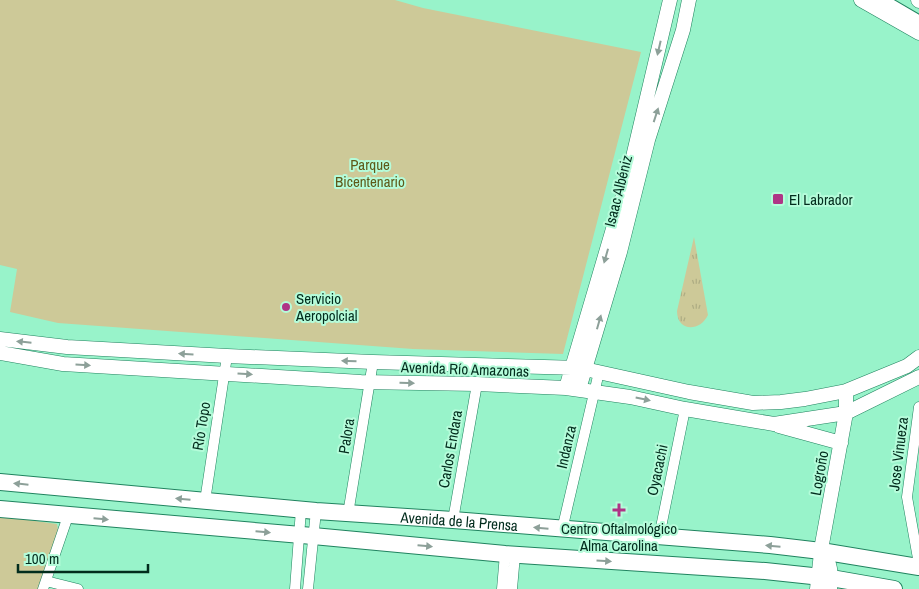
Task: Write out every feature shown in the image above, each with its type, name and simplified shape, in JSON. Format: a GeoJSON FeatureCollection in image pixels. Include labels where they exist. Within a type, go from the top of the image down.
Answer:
{"type":"FeatureCollection","features":[{"type":"Feature","properties":{"kind":"main road","name":"Isaac Albéniz"},"geometry":{"type":"LineString","coordinates":[[643,138],[670,0]]}},
{"type":"Feature","properties":{"kind":"main road","name":"Isaac Albéniz"},"geometry":{"type":"LineString","coordinates":[[573,389],[585,369],[605,259],[643,138],[683,30],[689,0]]}},
{"type":"Feature","properties":{"kind":"main road"},"geometry":{"type":"LineString","coordinates":[[861,0],[919,33]]}},
{"type":"Feature","properties":{"kind":"main road"},"geometry":{"type":"LineString","coordinates":[[878,0],[919,24]]}},
{"type":"Feature","properties":{"kind":"main road"},"geometry":{"type":"LineString","coordinates":[[900,0],[919,11]]}},
{"type":"Feature","properties":{"kind":"main road","name":"Avenida Río Amazonas"},"geometry":{"type":"LineString","coordinates":[[1,346],[67,347],[227,356],[585,369],[689,392],[753,403],[805,399],[846,391],[907,366],[919,357]]}},
{"type":"Feature","properties":{"kind":"main road","name":"Avenida Río Amazonas"},"geometry":{"type":"LineString","coordinates":[[1,346],[63,364],[369,382],[477,384],[573,389],[630,396],[685,409],[774,424],[846,413],[919,377]]}},
{"type":"Feature","properties":{"kind":"main road","name":"Logroño"},"geometry":{"type":"LineString","coordinates":[[824,583],[825,555],[846,413],[846,391]]}},
{"type":"Feature","properties":{"kind":"main road"},"geometry":{"type":"LineString","coordinates":[[774,424],[841,443]]}},
{"type":"Feature","properties":{"kind":"main road","name":"Avenida de la Prensa"},"geometry":{"type":"LineString","coordinates":[[0,482],[348,514],[453,520],[770,545],[825,555],[919,565]]}},
{"type":"Feature","properties":{"kind":"main road","name":"Avenida de la Prensa"},"geometry":{"type":"LineString","coordinates":[[0,509],[510,554],[765,571],[824,583],[894,589]]}},
{"type":"Feature","properties":{"kind":"street","name":"Río Topo"},"geometry":{"type":"LineString","coordinates":[[204,501],[227,356]]}},
{"type":"Feature","properties":{"kind":"street","name":"Palora"},"geometry":{"type":"LineString","coordinates":[[348,514],[373,362]]}},
{"type":"Feature","properties":{"kind":"street","name":"Indanza"},"geometry":{"type":"LineString","coordinates":[[562,530],[595,392],[585,369]]}},
{"type":"Feature","properties":{"kind":"street","name":"Carlos Endara"},"geometry":{"type":"LineString","coordinates":[[453,520],[477,384]]}},
{"type":"Feature","properties":{"kind":"street","name":"Jose Vinueza"},"geometry":{"type":"LineString","coordinates":[[919,407],[906,497],[919,565]]}},
{"type":"Feature","properties":{"kind":"street","name":"Oyacachi"},"geometry":{"type":"LineString","coordinates":[[659,537],[685,409]]}},
{"type":"Feature","properties":{"kind":"street"},"geometry":{"type":"LineString","coordinates":[[308,510],[306,535],[308,589]]}},
{"type":"Feature","properties":{"kind":"street"},"geometry":{"type":"LineString","coordinates":[[68,516],[45,585],[78,589]]}},
{"type":"Feature","properties":{"kind":"street"},"geometry":{"type":"LineString","coordinates":[[295,589],[306,535]]}},
{"type":"Feature","properties":{"kind":"street"},"geometry":{"type":"LineString","coordinates":[[502,589],[510,554]]}},
{"type":"Feature","properties":{"kind":"street"},"geometry":{"type":"LineString","coordinates":[[510,554],[512,589]]}},
{"type":"Feature","properties":{"kind":"green space","name":"Parque Bicentenario"},"geometry":{"type":"Polygon","coordinates":[[[0,0],[395,0],[423,8],[641,52],[563,354],[413,349],[58,323],[10,312],[17,269],[0,265],[0,0]]]}},
{"type":"Feature","properties":{"kind":"green space"},"geometry":{"type":"Polygon","coordinates":[[[694,237],[708,315],[700,324],[690,327],[681,323],[677,311],[694,237]]]}},
{"type":"Feature","properties":{"kind":"green space"},"geometry":{"type":"Polygon","coordinates":[[[0,516],[57,524],[58,530],[40,589],[0,589],[0,516]]]}},
{"type":"Feature","properties":{"kind":"place","name":"El Labrador"},"geometry":{"type":"Point","coordinates":[778,199]}},
{"type":"Feature","properties":{"kind":"place","name":"Servicio Aeropolcial"},"geometry":{"type":"Point","coordinates":[286,307]}},
{"type":"Feature","properties":{"kind":"place","name":"Centro Oftalmológico Alma Carolina"},"geometry":{"type":"Point","coordinates":[619,510]}}]}
